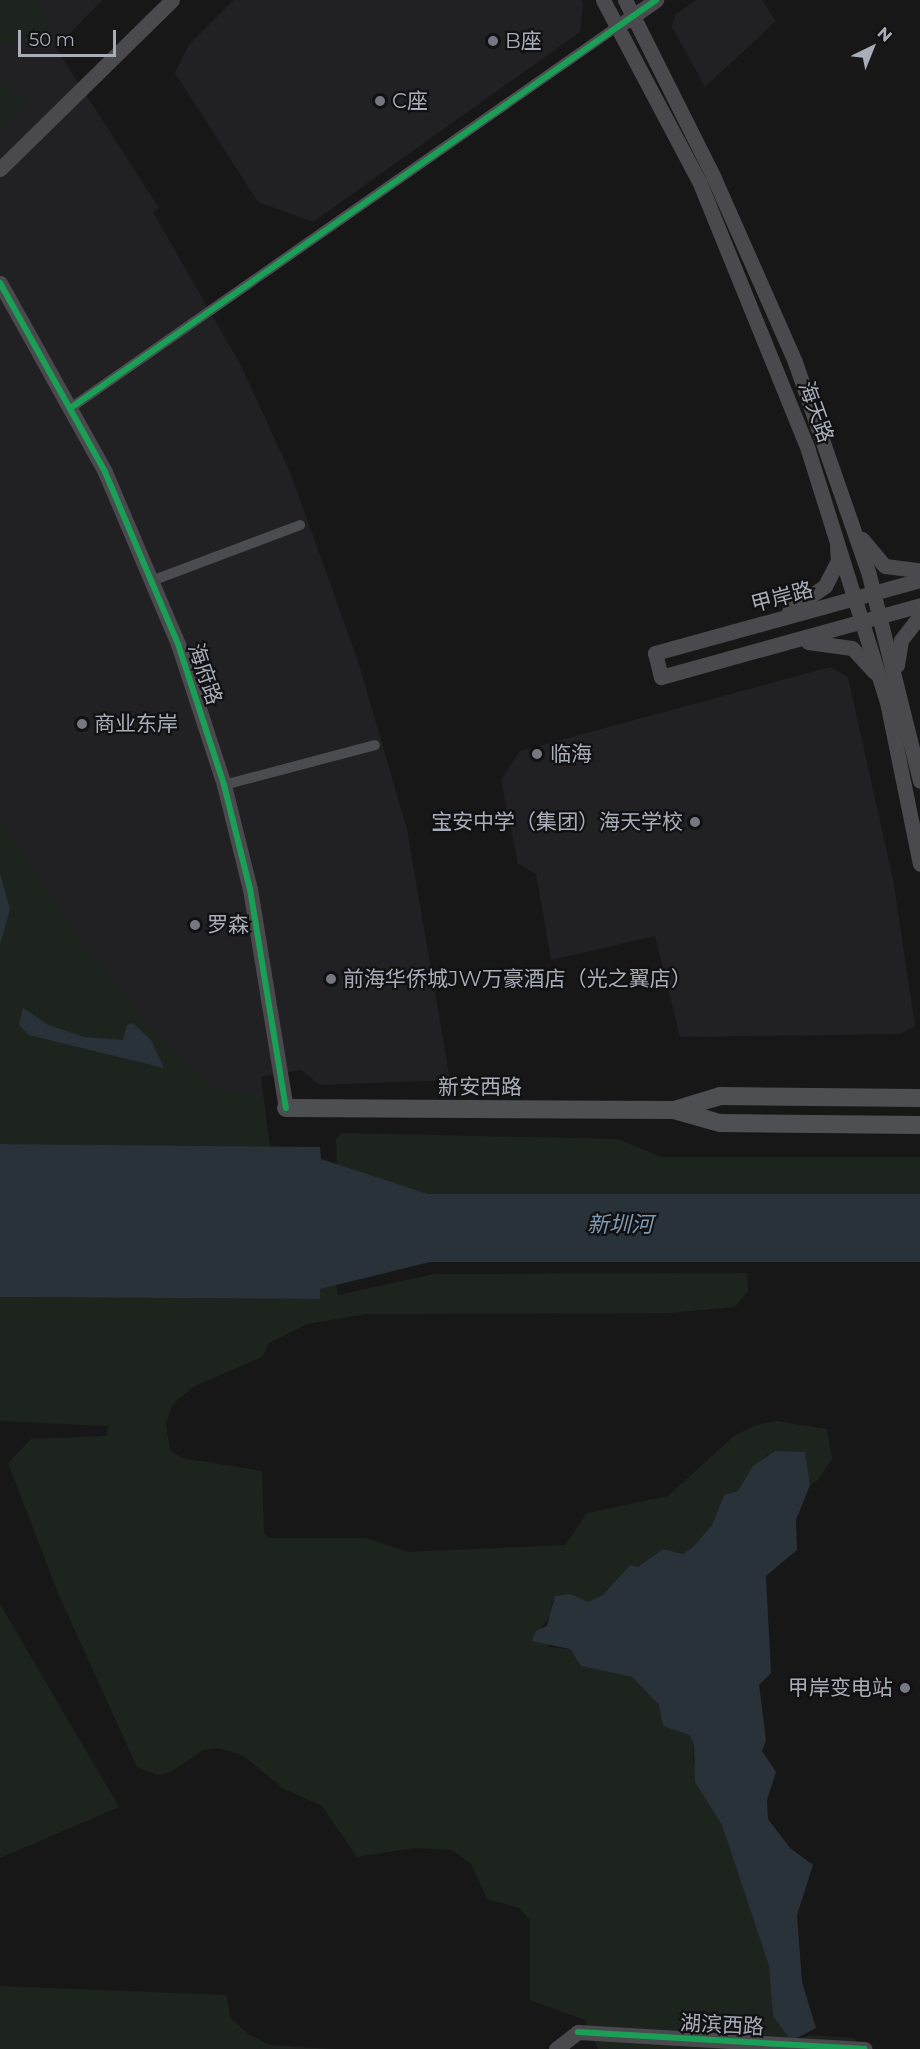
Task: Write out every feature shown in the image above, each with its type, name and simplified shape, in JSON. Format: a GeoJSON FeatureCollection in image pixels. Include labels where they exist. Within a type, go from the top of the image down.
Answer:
{"type":"FeatureCollection","features":[{"type":"Feature","properties":{"kind":"main road","name":"海天路"},"geometry":{"type":"LineString","coordinates":[[603,0],[734,262],[834,523],[887,702],[920,864]]}},
{"type":"Feature","properties":{"kind":"main road","name":"海天路"},"geometry":{"type":"LineString","coordinates":[[625,0],[760,277],[848,511],[897,677],[920,781]]}},
{"type":"Feature","properties":{"kind":"main road"},"geometry":{"type":"LineString","coordinates":[[618,26],[656,0]]}},
{"type":"Feature","properties":{"kind":"main road"},"geometry":{"type":"LineString","coordinates":[[0,169],[166,2]]}},
{"type":"Feature","properties":{"kind":"main road","name":"海府路"},"geometry":{"type":"LineString","coordinates":[[0,283],[72,407],[154,580],[224,784],[250,889],[286,1108]]}},
{"type":"Feature","properties":{"kind":"main road"},"geometry":{"type":"LineString","coordinates":[[848,511],[879,561],[900,571],[920,570]]}},
{"type":"Feature","properties":{"kind":"main road"},"geometry":{"type":"LineString","coordinates":[[772,621],[811,598],[833,574],[838,561],[834,523]]}},
{"type":"Feature","properties":{"kind":"main road","name":"甲岸路"},"geometry":{"type":"LineString","coordinates":[[781,644],[661,677],[655,653],[920,580]]}},
{"type":"Feature","properties":{"kind":"main road"},"geometry":{"type":"LineString","coordinates":[[781,644],[920,605]]}},
{"type":"Feature","properties":{"kind":"main road"},"geometry":{"type":"LineString","coordinates":[[897,677],[901,640],[920,616]]}},
{"type":"Feature","properties":{"kind":"main road"},"geometry":{"type":"LineString","coordinates":[[781,644],[825,641],[852,648],[874,672],[887,702]]}},
{"type":"Feature","properties":{"kind":"main road"},"geometry":{"type":"LineString","coordinates":[[899,1098],[920,1090]]}},
{"type":"Feature","properties":{"kind":"main road","name":"新安西路"},"geometry":{"type":"LineString","coordinates":[[674,1110],[720,1096],[920,1098]]}},
{"type":"Feature","properties":{"kind":"main road"},"geometry":{"type":"LineString","coordinates":[[753,1123],[754,1097]]}},
{"type":"Feature","properties":{"kind":"main road","name":"新安西路"},"geometry":{"type":"LineString","coordinates":[[286,1108],[674,1110],[720,1123],[920,1125]]}},
{"type":"Feature","properties":{"kind":"main road"},"geometry":{"type":"LineString","coordinates":[[556,2049],[579,2032]]}},
{"type":"Feature","properties":{"kind":"main road"},"geometry":{"type":"LineString","coordinates":[[574,2049],[579,2032]]}},
{"type":"Feature","properties":{"kind":"main road","name":"湖滨西路"},"geometry":{"type":"LineString","coordinates":[[579,2032],[864,2049]]}},
{"type":"Feature","properties":{"kind":"street"},"geometry":{"type":"LineString","coordinates":[[72,407],[618,26]]}},
{"type":"Feature","properties":{"kind":"street"},"geometry":{"type":"LineString","coordinates":[[154,580],[300,525]]}},
{"type":"Feature","properties":{"kind":"street"},"geometry":{"type":"LineString","coordinates":[[224,784],[375,745]]}},
{"type":"Feature","properties":{"kind":"shaded area"},"geometry":{"type":"Polygon","coordinates":[[[0,0],[102,0],[56,48],[159,208],[153,212],[240,364],[290,472],[358,661],[407,829],[450,1080],[320,1085],[301,1070],[261,1077],[270,1147],[0,1144],[0,0]]]}},
{"type":"Feature","properties":{"kind":"shaded area"},"geometry":{"type":"Polygon","coordinates":[[[0,0],[33,0],[47,14],[47,26],[34,45],[0,44],[0,0]]]}},
{"type":"Feature","properties":{"kind":"shaded area"},"geometry":{"type":"Polygon","coordinates":[[[234,0],[581,0],[583,3],[580,32],[313,222],[258,202],[175,73],[189,45],[234,0]]]}},
{"type":"Feature","properties":{"kind":"shaded area"},"geometry":{"type":"Polygon","coordinates":[[[696,0],[762,0],[776,21],[705,87],[672,27],[675,15],[696,0]]]}},
{"type":"Feature","properties":{"kind":"shaded area"},"geometry":{"type":"Polygon","coordinates":[[[0,80],[27,98],[0,133],[0,80]]]}},
{"type":"Feature","properties":{"kind":"shaded area","name":"宝安中学（集团）海天学校"},"geometry":{"type":"Polygon","coordinates":[[[830,667],[848,677],[893,879],[915,1026],[901,1034],[680,1037],[655,936],[551,960],[536,874],[518,864],[501,780],[520,751],[830,667]]]}},
{"type":"Feature","properties":{"kind":"shaded area"},"geometry":{"type":"Polygon","coordinates":[[[0,819],[71,928],[151,1029],[213,1088],[263,1095],[270,1147],[0,1144],[0,819]]]}},
{"type":"Feature","properties":{"kind":"shaded area"},"geometry":{"type":"Polygon","coordinates":[[[342,1133],[618,1139],[661,1157],[920,1157],[920,1194],[428,1194],[337,1166],[336,1139],[342,1133]]]}},
{"type":"Feature","properties":{"kind":"shaded area"},"geometry":{"type":"Polygon","coordinates":[[[747,1273],[748,1291],[735,1307],[668,1313],[367,1314],[307,1324],[269,1343],[262,1357],[193,1387],[172,1405],[166,1424],[170,1450],[182,1458],[262,1471],[264,1533],[270,1538],[366,1538],[408,1552],[565,1545],[587,1513],[668,1496],[735,1435],[757,1425],[776,1421],[827,1429],[832,1459],[818,1480],[810,1485],[804,1452],[767,1455],[738,1491],[724,1495],[712,1525],[693,1547],[683,1554],[663,1549],[638,1567],[630,1565],[603,1595],[588,1602],[571,1594],[551,1602],[552,1614],[542,1627],[549,1647],[570,1649],[582,1666],[632,1677],[659,1705],[664,1726],[689,1735],[694,1744],[693,1762],[722,1825],[769,1966],[773,2016],[791,2041],[810,2035],[853,2038],[865,2049],[598,2049],[585,2020],[530,2000],[530,1920],[519,1908],[487,1899],[471,1864],[452,1850],[413,1848],[357,1857],[322,1806],[284,1789],[242,1755],[219,1748],[203,1750],[171,1772],[157,1775],[137,1767],[58,1593],[8,1463],[31,1439],[106,1436],[109,1426],[0,1421],[0,1297],[320,1299],[320,1289],[336,1284],[338,1295],[435,1274],[747,1273]]]}},
{"type":"Feature","properties":{"kind":"shaded area"},"geometry":{"type":"Polygon","coordinates":[[[0,1604],[119,1807],[0,1858],[0,1604]]]}},
{"type":"Feature","properties":{"kind":"shaded area"},"geometry":{"type":"Polygon","coordinates":[[[0,1986],[227,1995],[230,2017],[248,2034],[270,2045],[334,2049],[0,2049],[0,1986]]]}},
{"type":"Feature","properties":{"kind":"water"},"geometry":{"type":"Polygon","coordinates":[[[0,873],[10,909],[0,945],[0,873]]]}},
{"type":"Feature","properties":{"kind":"water"},"geometry":{"type":"Polygon","coordinates":[[[23,1008],[48,1025],[84,1037],[123,1040],[127,1025],[133,1023],[151,1040],[164,1068],[29,1035],[19,1025],[23,1008]]]}},
{"type":"Feature","properties":{"kind":"water","name":"新圳河"},"geometry":{"type":"Polygon","coordinates":[[[0,1144],[320,1147],[321,1159],[428,1194],[920,1194],[920,1262],[430,1262],[320,1289],[320,1299],[0,1297],[0,1144]]]}},
{"type":"Feature","properties":{"kind":"water"},"geometry":{"type":"Polygon","coordinates":[[[775,1451],[805,1452],[810,1485],[796,1520],[797,1550],[766,1576],[771,1673],[759,1685],[766,1740],[762,1751],[776,1772],[767,1800],[768,1819],[790,1848],[813,1865],[797,1915],[802,1982],[816,2028],[791,2041],[773,2016],[769,1966],[722,1825],[695,1782],[694,1744],[689,1735],[663,1726],[659,1705],[632,1677],[581,1666],[570,1649],[532,1641],[536,1631],[547,1626],[555,1596],[571,1594],[588,1602],[603,1595],[630,1565],[638,1567],[663,1549],[683,1554],[693,1547],[712,1525],[724,1495],[738,1491],[753,1466],[775,1451]]]}},
{"type":"Feature","properties":{"kind":"cycle path"},"geometry":{"type":"LineString","coordinates":[[72,407],[656,0]]}},
{"type":"Feature","properties":{"kind":"cycle path"},"geometry":{"type":"LineString","coordinates":[[0,283],[105,472],[178,644],[224,785],[250,889],[286,1108]]}},
{"type":"Feature","properties":{"kind":"cycle path"},"geometry":{"type":"LineString","coordinates":[[578,2032],[864,2049]]}},
{"type":"Feature","properties":{"kind":"place","name":"B座"},"geometry":{"type":"Point","coordinates":[493,41]}},
{"type":"Feature","properties":{"kind":"place","name":"C座"},"geometry":{"type":"Point","coordinates":[380,101]}},
{"type":"Feature","properties":{"kind":"place","name":"商业东岸"},"geometry":{"type":"Point","coordinates":[82,724]}},
{"type":"Feature","properties":{"kind":"place","name":"临海"},"geometry":{"type":"Point","coordinates":[537,754]}},
{"type":"Feature","properties":{"kind":"place","name":"宝安中学（集团）海天学校"},"geometry":{"type":"Point","coordinates":[695,822]}},
{"type":"Feature","properties":{"kind":"place","name":"罗森"},"geometry":{"type":"Point","coordinates":[195,925]}},
{"type":"Feature","properties":{"kind":"place","name":"前海华侨城JW万豪酒店（光之翼店）"},"geometry":{"type":"Point","coordinates":[331,979]}},
{"type":"Feature","properties":{"kind":"place","name":"甲岸变电站"},"geometry":{"type":"Point","coordinates":[905,1688]}}]}
